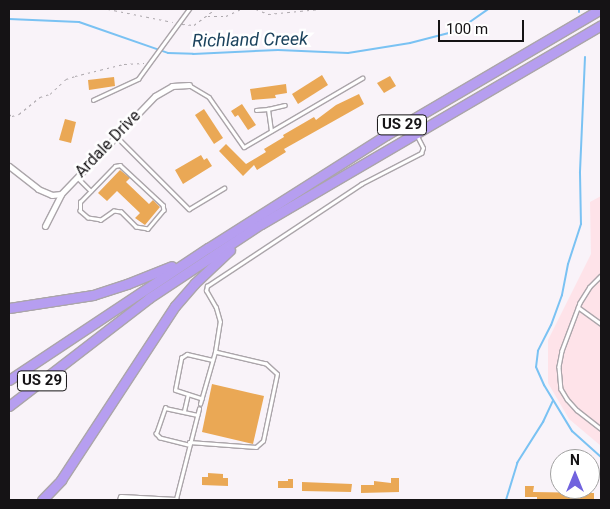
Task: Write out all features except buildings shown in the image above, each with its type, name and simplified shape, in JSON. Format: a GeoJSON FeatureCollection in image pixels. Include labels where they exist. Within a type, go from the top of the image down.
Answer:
{"type":"FeatureCollection","features":[{"type":"Feature","properties":{"kind":"highway","name":"US 29"},"geometry":{"type":"LineString","coordinates":[[9,380],[208,248],[386,135],[601,9]]}},
{"type":"Feature","properties":{"kind":"highway","name":"US 29"},"geometry":{"type":"LineString","coordinates":[[9,406],[149,298],[282,211],[601,25]]}},
{"type":"Feature","properties":{"kind":"highway"},"geometry":{"type":"LineString","coordinates":[[42,500],[61,480],[175,306],[194,283],[244,236]]}},
{"type":"Feature","properties":{"kind":"highway"},"geometry":{"type":"LineString","coordinates":[[9,308],[93,295],[155,274],[190,254],[208,248]]}},
{"type":"Feature","properties":{"kind":"street","name":"Ardale Drive"},"geometry":{"type":"LineString","coordinates":[[45,226],[61,194],[159,92],[172,86],[189,85]]}},
{"type":"Feature","properties":{"kind":"street"},"geometry":{"type":"LineString","coordinates":[[9,166],[38,189],[52,196],[61,194]]}},
{"type":"Feature","properties":{"kind":"street"},"geometry":{"type":"LineString","coordinates":[[121,498],[176,500]]}},
{"type":"Feature","properties":{"kind":"lane"},"geometry":{"type":"LineString","coordinates":[[93,100],[138,80],[189,9]]}},
{"type":"Feature","properties":{"kind":"lane"},"geometry":{"type":"LineString","coordinates":[[189,85],[209,97],[244,147],[362,78]]}},
{"type":"Feature","properties":{"kind":"lane"},"geometry":{"type":"LineString","coordinates":[[256,110],[285,105]]}},
{"type":"Feature","properties":{"kind":"lane"},"geometry":{"type":"LineString","coordinates":[[268,109],[271,131]]}},
{"type":"Feature","properties":{"kind":"lane"},"geometry":{"type":"LineString","coordinates":[[200,404],[215,352],[220,322],[216,308],[206,292],[207,286],[361,184],[421,153],[423,148],[415,132]]}},
{"type":"Feature","properties":{"kind":"lane"},"geometry":{"type":"LineString","coordinates":[[116,136],[188,209],[224,188]]}},
{"type":"Feature","properties":{"kind":"lane"},"geometry":{"type":"LineString","coordinates":[[120,165],[162,205],[164,210],[148,229],[143,230],[136,227],[121,212],[114,211],[101,220],[88,218],[80,211],[80,202],[91,191],[115,166],[120,165]]}},
{"type":"Feature","properties":{"kind":"lane"},"geometry":{"type":"LineString","coordinates":[[77,177],[91,191]]}},
{"type":"Feature","properties":{"kind":"lane"},"geometry":{"type":"LineString","coordinates":[[601,276],[590,287],[578,307],[562,351],[560,381],[566,399],[576,410],[601,429]]}},
{"type":"Feature","properties":{"kind":"lane"},"geometry":{"type":"LineString","coordinates":[[597,280],[601,283]]}},
{"type":"Feature","properties":{"kind":"lane"},"geometry":{"type":"LineString","coordinates":[[578,307],[601,324]]}},
{"type":"Feature","properties":{"kind":"lane"},"geometry":{"type":"LineString","coordinates":[[197,415],[165,408],[156,434],[160,438],[189,444],[256,447],[263,441],[277,374],[266,364],[215,352]]}},
{"type":"Feature","properties":{"kind":"lane"},"geometry":{"type":"LineString","coordinates":[[202,399],[177,391],[174,387],[182,356],[187,354],[212,360]]}},
{"type":"Feature","properties":{"kind":"lane"},"geometry":{"type":"LineString","coordinates":[[184,411],[188,394]]}},
{"type":"Feature","properties":{"kind":"lane"},"geometry":{"type":"LineString","coordinates":[[176,500],[199,409]]}},
{"type":"Feature","properties":{"kind":"path"},"geometry":{"type":"LineString","coordinates":[[108,9],[178,24],[194,25],[215,9]]}},
{"type":"Feature","properties":{"kind":"path"},"geometry":{"type":"LineString","coordinates":[[206,16],[226,16],[241,9]]}},
{"type":"Feature","properties":{"kind":"path"},"geometry":{"type":"LineString","coordinates":[[256,9],[268,14],[320,9]]}},
{"type":"Feature","properties":{"kind":"path"},"geometry":{"type":"LineString","coordinates":[[9,114],[12,116],[19,114],[40,98],[50,94],[66,79],[124,64],[150,63]]}},
{"type":"Feature","properties":{"kind":"shaded area"},"geometry":{"type":"Polygon","coordinates":[[[601,196],[601,446],[569,419],[548,383],[548,340],[591,254],[590,202],[601,196]]]}},
{"type":"Feature","properties":{"kind":"waterway","name":"Richland Creek"},"geometry":{"type":"LineString","coordinates":[[9,19],[79,22],[168,53],[193,54],[278,50],[348,53],[410,43],[449,33],[464,26],[488,9]]}},
{"type":"Feature","properties":{"kind":"waterway"},"geometry":{"type":"LineString","coordinates":[[585,57],[580,173],[581,224],[568,264],[562,295],[551,325],[538,351],[536,367],[544,385],[572,431],[601,457]]}},
{"type":"Feature","properties":{"kind":"waterway"},"geometry":{"type":"LineString","coordinates":[[506,500],[517,463],[543,422],[553,401]]}}]}
